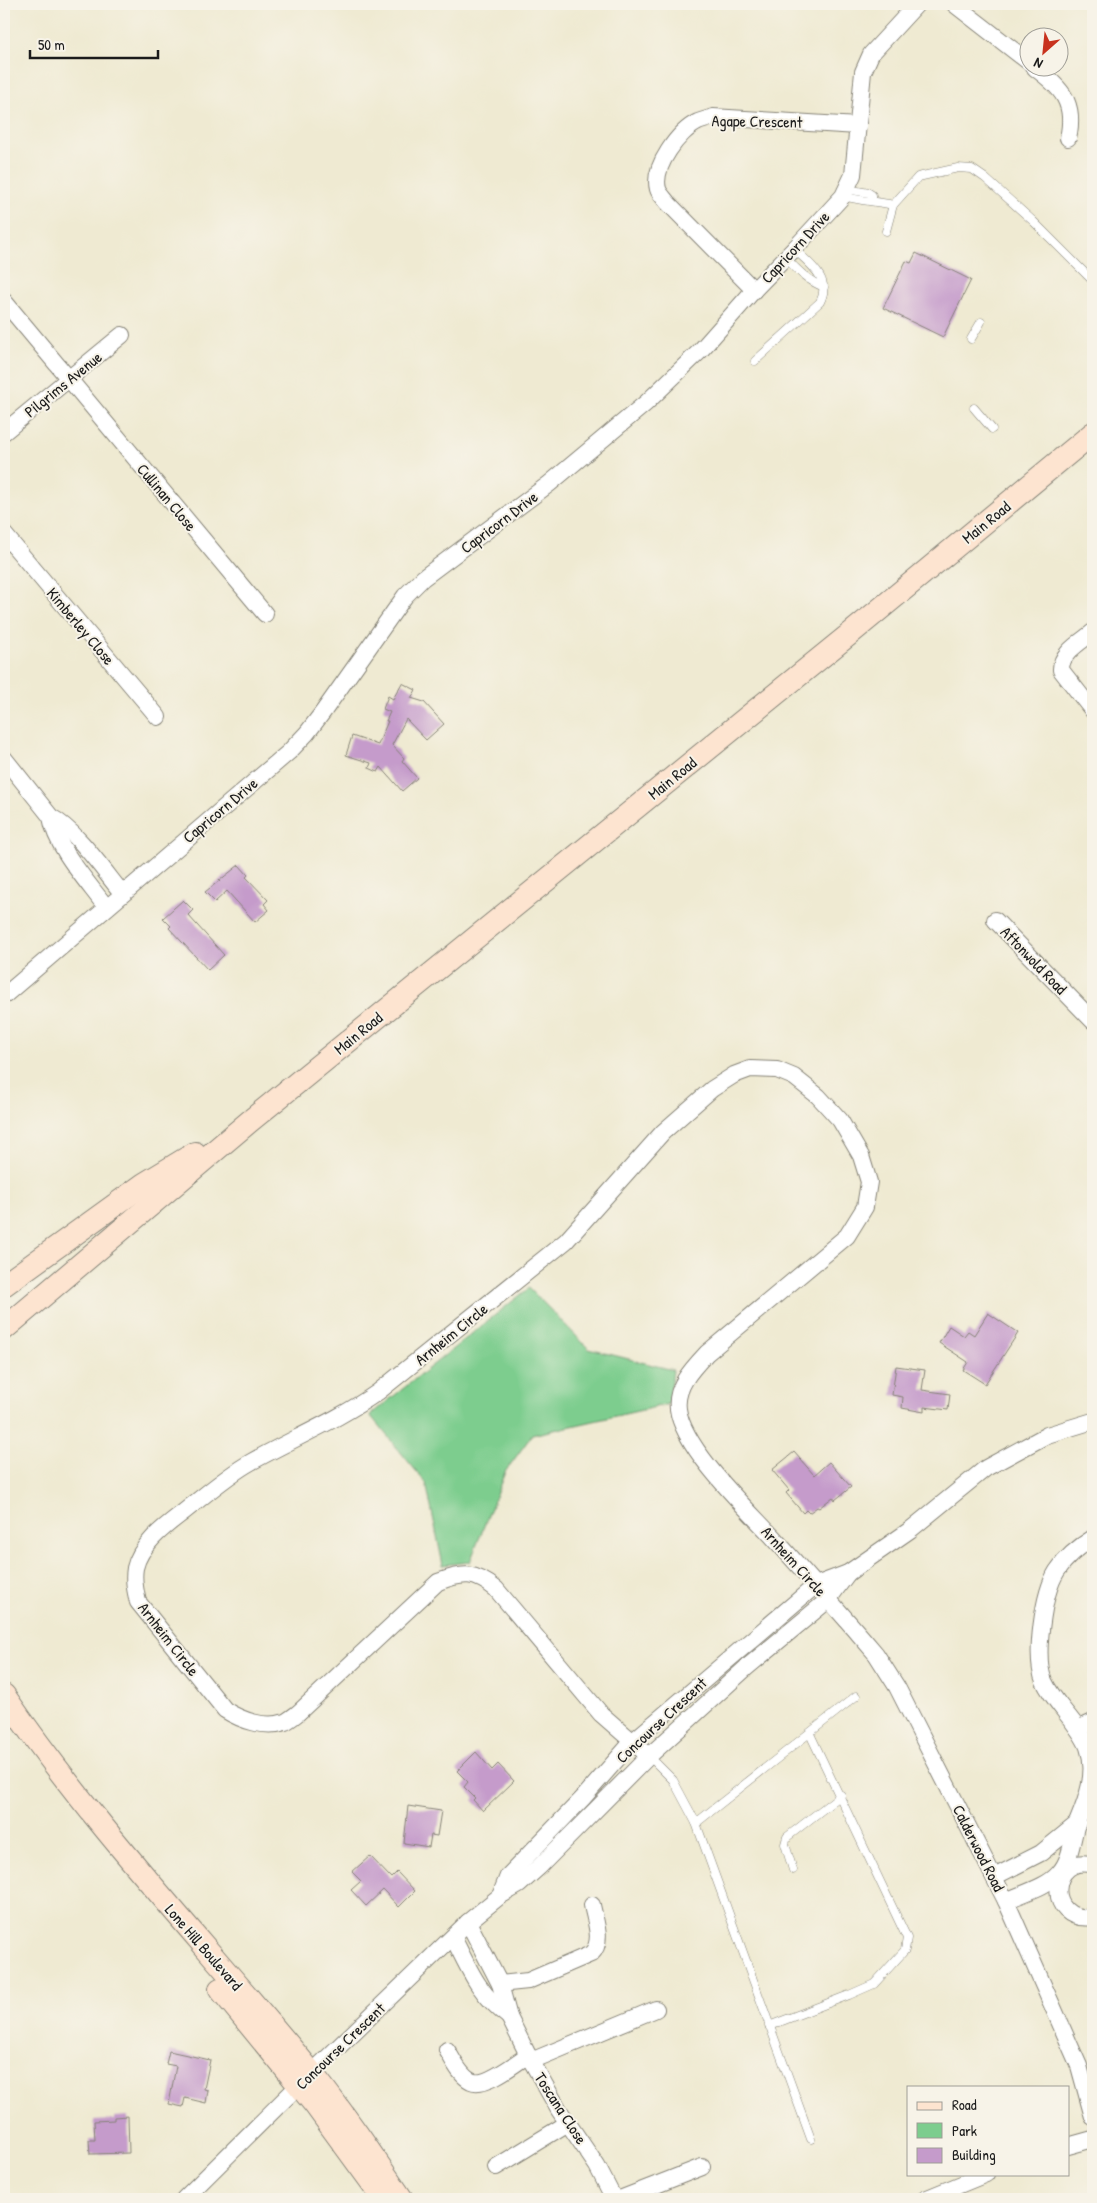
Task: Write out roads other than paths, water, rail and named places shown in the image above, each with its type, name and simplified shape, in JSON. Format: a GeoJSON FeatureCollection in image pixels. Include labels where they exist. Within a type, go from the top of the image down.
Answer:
{"type":"FeatureCollection","features":[{"type":"Feature","properties":{"kind":"main road","name":"Main Road"},"geometry":{"type":"LineString","coordinates":[[4,1328],[250,1121],[851,633],[1093,433]]}},
{"type":"Feature","properties":{"kind":"main road","name":"Main Road"},"geometry":{"type":"LineString","coordinates":[[4,1285],[144,1184],[250,1121]]}},
{"type":"Feature","properties":{"kind":"main road","name":"Lone Hill Boulevard"},"geometry":{"type":"LineString","coordinates":[[4,1696],[90,1809],[179,1918],[305,2080],[385,2199]]}},
{"type":"Feature","properties":{"kind":"main road","name":"Lone Hill Boulevard"},"geometry":{"type":"LineString","coordinates":[[4,1722],[305,2080],[402,2199]]}},
{"type":"Feature","properties":{"kind":"street","name":"Capricorn Drive"},"geometry":{"type":"LineString","coordinates":[[4,996],[281,758],[307,733],[392,612],[423,578],[549,484],[639,410],[700,351],[754,290],[790,254],[845,192],[853,175],[863,72],[871,54],[917,4]]}},
{"type":"Feature","properties":{"kind":"street"},"geometry":{"type":"LineString","coordinates":[[954,4],[1020,55]]}},
{"type":"Feature","properties":{"kind":"street"},"geometry":{"type":"LineString","coordinates":[[1047,78],[1064,93],[1071,124],[1068,138]]}},
{"type":"Feature","properties":{"kind":"street","name":"Agape Crescent"},"geometry":{"type":"LineString","coordinates":[[754,290],[667,202],[658,189],[658,173],[662,159],[682,135],[697,122],[713,117],[858,126]]}},
{"type":"Feature","properties":{"kind":"street","name":"Cullinan Close"},"geometry":{"type":"LineString","coordinates":[[4,301],[266,614]]}},
{"type":"Feature","properties":{"kind":"street","name":"Pilgrims Avenue"},"geometry":{"type":"LineString","coordinates":[[4,432],[122,335]]}},
{"type":"Feature","properties":{"kind":"street","name":"Kimberley Close"},"geometry":{"type":"LineString","coordinates":[[4,534],[158,717]]}},
{"type":"Feature","properties":{"kind":"street"},"geometry":{"type":"LineString","coordinates":[[1093,632],[1064,657],[1061,670],[1093,711]]}},
{"type":"Feature","properties":{"kind":"street"},"geometry":{"type":"LineString","coordinates":[[4,758],[51,817],[62,822],[72,832],[122,893]]}},
{"type":"Feature","properties":{"kind":"street"},"geometry":{"type":"LineString","coordinates":[[51,817],[53,829],[59,842],[106,907]]}},
{"type":"Feature","properties":{"kind":"street","name":"Aftonwold Road"},"geometry":{"type":"LineString","coordinates":[[995,920],[1093,1021]]}},
{"type":"Feature","properties":{"kind":"street","name":"Arnheim Circle"},"geometry":{"type":"LineString","coordinates":[[649,1756],[601,1714],[496,1590],[483,1579],[466,1575],[438,1582],[298,1713],[285,1722],[273,1724],[242,1719],[225,1710],[138,1602],[134,1583],[135,1566],[145,1548],[160,1530],[223,1481],[250,1462],[348,1412],[372,1397],[559,1247],[575,1232],[663,1132],[712,1089],[734,1075],[750,1068],[777,1070],[794,1077],[818,1096],[840,1120],[861,1156],[869,1182],[865,1208],[847,1236],[707,1353],[687,1376],[679,1391],[678,1408],[688,1436],[702,1456],[828,1600]]}},
{"type":"Feature","properties":{"kind":"street","name":"Concourse Crescent"},"geometry":{"type":"LineString","coordinates":[[500,1896],[508,1876],[583,1798],[633,1741],[816,1586],[848,1573],[910,1530],[986,1468],[1047,1435],[1093,1421]]}},
{"type":"Feature","properties":{"kind":"street"},"geometry":{"type":"LineString","coordinates":[[1093,1538],[1068,1558],[1052,1580],[1046,1608],[1039,1665],[1044,1681],[1089,1747],[1092,1770],[1089,1797],[1078,1823],[1057,1892],[1065,1910],[1073,1916],[1093,1917]]}},
{"type":"Feature","properties":{"kind":"street","name":"Concourse Crescent"},"geometry":{"type":"LineString","coordinates":[[184,2199],[468,1922],[500,1896],[519,1885],[539,1867],[649,1756],[746,1668],[828,1600],[848,1573]]}},
{"type":"Feature","properties":{"kind":"street","name":"Calderwood Road"},"geometry":{"type":"LineString","coordinates":[[828,1600],[876,1654],[897,1687],[1006,1901],[1080,2066],[1093,2117]]}},
{"type":"Feature","properties":{"kind":"street"},"geometry":{"type":"LineString","coordinates":[[1078,1729],[1093,1722]]}},
{"type":"Feature","properties":{"kind":"street"},"geometry":{"type":"LineString","coordinates":[[994,1877],[1041,1853],[1078,1823]]}},
{"type":"Feature","properties":{"kind":"street"},"geometry":{"type":"LineString","coordinates":[[1006,1901],[1047,1882],[1079,1864],[1093,1865]]}},
{"type":"Feature","properties":{"kind":"street"},"geometry":{"type":"LineString","coordinates":[[500,1984],[528,1981],[591,1954],[597,1949],[599,1942],[592,1905]]}},
{"type":"Feature","properties":{"kind":"street","name":"Toscana Close"},"geometry":{"type":"LineString","coordinates":[[468,1922],[500,1984],[508,2017],[529,2058],[590,2154],[614,2199]]}},
{"type":"Feature","properties":{"kind":"street","name":"Toscana Close"},"geometry":{"type":"LineString","coordinates":[[453,1937],[482,1992],[494,2006],[508,2017]]}},
{"type":"Feature","properties":{"kind":"street"},"geometry":{"type":"LineString","coordinates":[[447,2050],[462,2074],[471,2081],[478,2083],[486,2081],[529,2058],[656,2009]]}},
{"type":"Feature","properties":{"kind":"street"},"geometry":{"type":"LineString","coordinates":[[496,2167],[568,2122]]}},
{"type":"Feature","properties":{"kind":"street"},"geometry":{"type":"LineString","coordinates":[[1070,2145],[1093,2139]]}},
{"type":"Feature","properties":{"kind":"street"},"geometry":{"type":"LineString","coordinates":[[620,2199],[702,2167]]}},
{"type":"Feature","properties":{"kind":"street"},"geometry":{"type":"LineString","coordinates":[[925,2199],[981,2176]]}},
{"type":"Feature","properties":{"kind":"lane"},"geometry":{"type":"LineString","coordinates":[[886,231],[892,204],[918,177],[958,168],[972,169],[985,178],[1033,221],[1093,281]]}},
{"type":"Feature","properties":{"kind":"lane"},"geometry":{"type":"LineString","coordinates":[[845,192],[864,202],[872,199],[892,204]]}},
{"type":"Feature","properties":{"kind":"lane"},"geometry":{"type":"LineString","coordinates":[[790,254],[801,274],[814,284],[824,287]]}},
{"type":"Feature","properties":{"kind":"lane"},"geometry":{"type":"LineString","coordinates":[[755,361],[820,302],[824,287],[822,278],[790,254]]}},
{"type":"Feature","properties":{"kind":"lane"},"geometry":{"type":"LineString","coordinates":[[971,338],[981,322]]}},
{"type":"Feature","properties":{"kind":"lane"},"geometry":{"type":"LineString","coordinates":[[974,408],[992,429]]}},
{"type":"Feature","properties":{"kind":"lane"},"geometry":{"type":"LineString","coordinates":[[696,1824],[856,1696]]}},
{"type":"Feature","properties":{"kind":"lane"},"geometry":{"type":"LineString","coordinates":[[769,2026],[874,1984],[905,1950],[907,1938],[841,1795],[810,1734]]}},
{"type":"Feature","properties":{"kind":"lane"},"geometry":{"type":"LineString","coordinates":[[649,1756],[673,1780],[696,1824],[811,2139]]}},
{"type":"Feature","properties":{"kind":"lane"},"geometry":{"type":"LineString","coordinates":[[793,1870],[784,1844],[787,1837],[841,1795]]}}]}
